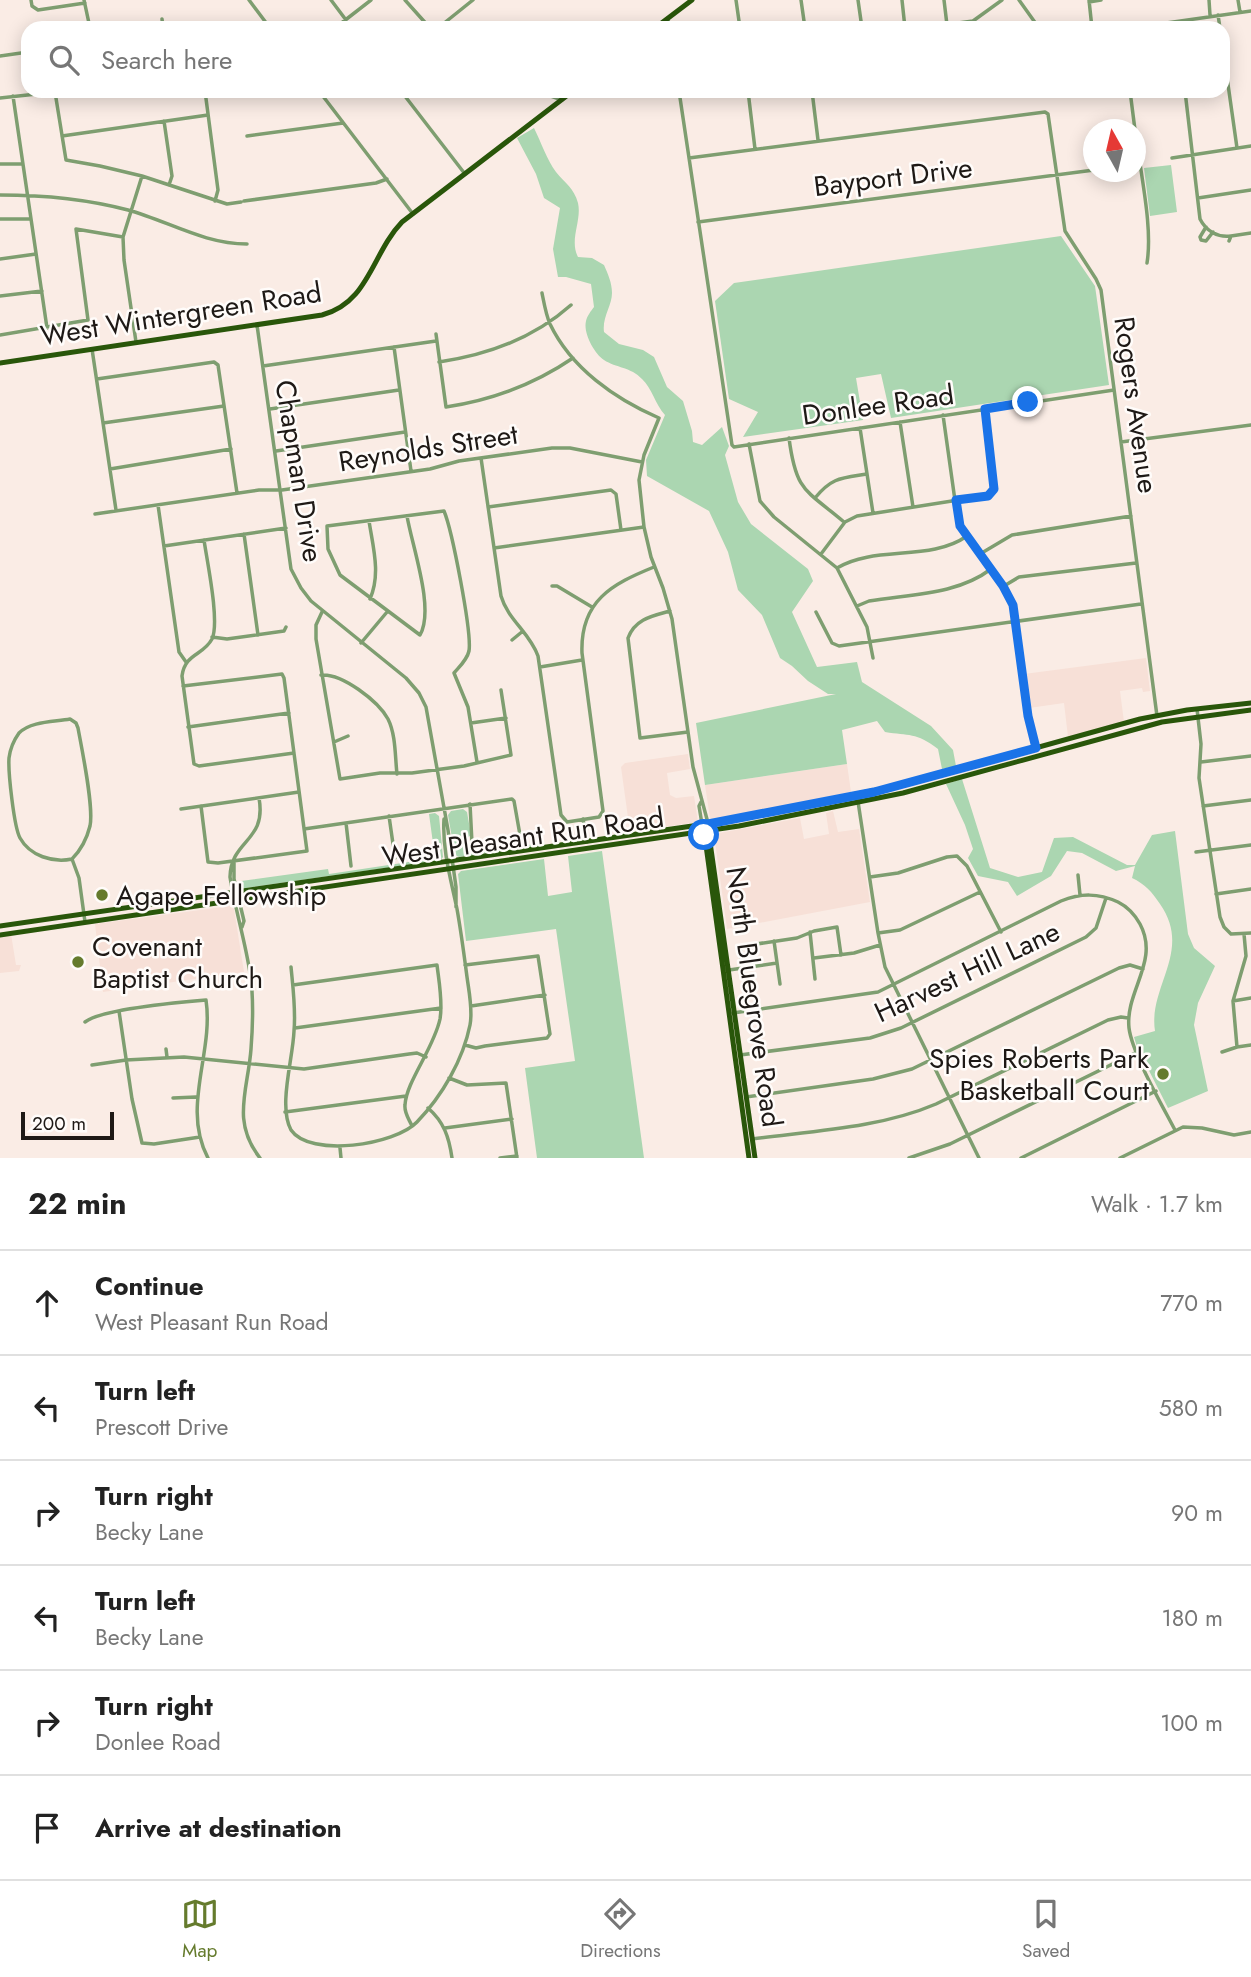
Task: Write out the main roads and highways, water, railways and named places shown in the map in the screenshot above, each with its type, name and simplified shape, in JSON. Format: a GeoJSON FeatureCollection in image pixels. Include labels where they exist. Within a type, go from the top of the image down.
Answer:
{"type":"FeatureCollection","features":[{"type":"Feature","properties":{"kind":"main road"},"geometry":{"type":"LineString","coordinates":[[664,21],[692,0]]}},
{"type":"Feature","properties":{"kind":"main road","name":"West Wintergreen Road"},"geometry":{"type":"LineString","coordinates":[[0,363],[322,315],[343,307],[358,292],[392,234],[413,214],[564,98]]}},
{"type":"Feature","properties":{"kind":"main road","name":"West Pleasant Run Road"},"geometry":{"type":"LineString","coordinates":[[0,935],[648,841],[765,812],[857,795],[1098,731],[1251,703]]}},
{"type":"Feature","properties":{"kind":"main road","name":"West Pleasant Run Road"},"geometry":{"type":"LineString","coordinates":[[1197,713],[1251,710]]}},
{"type":"Feature","properties":{"kind":"main road","name":"West Pleasant Run Road"},"geometry":{"type":"LineString","coordinates":[[0,926],[647,832],[768,821],[903,793],[1039,756],[1158,719]]}},
{"type":"Feature","properties":{"kind":"main road"},"geometry":{"type":"LineString","coordinates":[[1098,731],[1101,738]]}},
{"type":"Feature","properties":{"kind":"main road"},"geometry":{"type":"LineString","coordinates":[[1036,748],[1039,756]]}},
{"type":"Feature","properties":{"kind":"main road"},"geometry":{"type":"LineString","coordinates":[[980,763],[982,771]]}},
{"type":"Feature","properties":{"kind":"main road"},"geometry":{"type":"LineString","coordinates":[[765,812],[768,821]]}},
{"type":"Feature","properties":{"kind":"main road","name":"North Bluegrove Road"},"geometry":{"type":"LineString","coordinates":[[706,828],[749,1140],[754,1158]]}},
{"type":"Feature","properties":{"kind":"main road"},"geometry":{"type":"LineString","coordinates":[[647,832],[648,841]]}},
{"type":"Feature","properties":{"kind":"main road"},"geometry":{"type":"LineString","coordinates":[[545,847],[546,855]]}},
{"type":"Feature","properties":{"kind":"main road"},"geometry":{"type":"LineString","coordinates":[[391,870],[392,878]]}},
{"type":"Feature","properties":{"kind":"main road","name":"North Bluegrove Road"},"geometry":{"type":"LineString","coordinates":[[715,892],[729,970],[732,1013]]}},
{"type":"Feature","properties":{"kind":"main road","name":"North Bluegrove Road"},"geometry":{"type":"LineString","coordinates":[[749,1140],[749,1158]]}},
{"type":"Feature","properties":{"kind":"place","name":"Agape Fellowship"},"geometry":{"type":"Point","coordinates":[102,895]}},
{"type":"Feature","properties":{"kind":"place","name":"Covenant Baptist Church"},"geometry":{"type":"Point","coordinates":[78,962]}},
{"type":"Feature","properties":{"kind":"place","name":"Spies Roberts Park Basketball Court"},"geometry":{"type":"Point","coordinates":[1163,1074]}}]}
